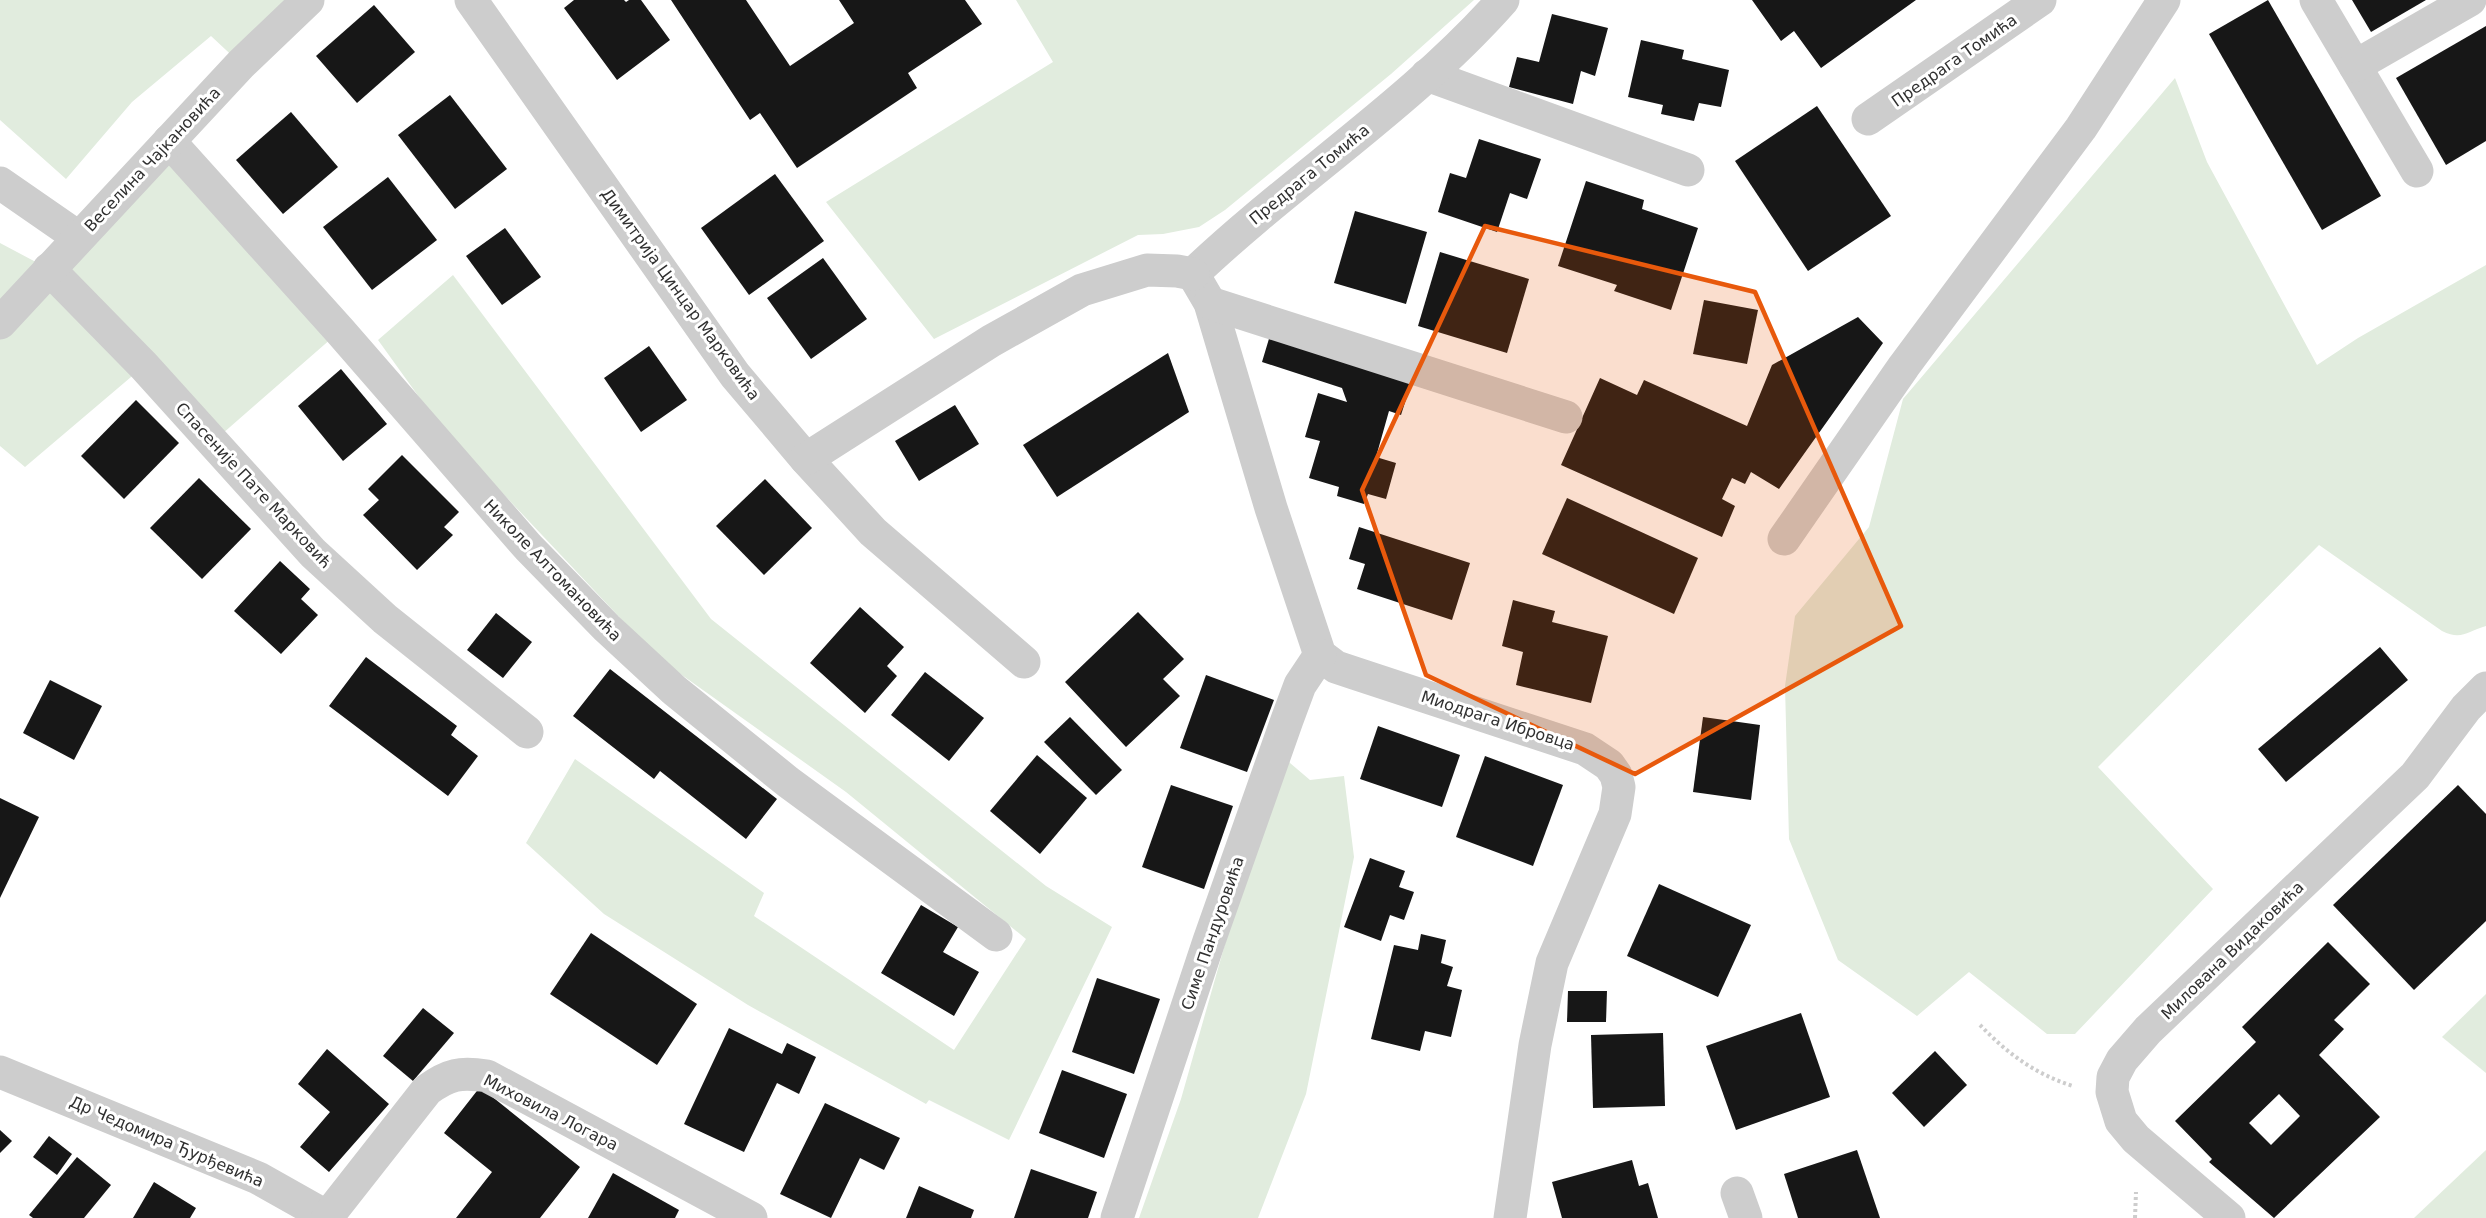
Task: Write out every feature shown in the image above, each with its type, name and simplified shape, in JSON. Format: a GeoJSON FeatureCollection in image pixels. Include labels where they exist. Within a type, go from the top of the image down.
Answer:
{"type":"FeatureCollection","features":[{"type":"Feature","properties":{"kind":"street","name":"Веселина Чајкановића"},"geometry":{"type":"LineString","coordinates":[[0,323],[241,64],[308,0]]}},
{"type":"Feature","properties":{"kind":"street","name":"Димитрија Цинцар Марковића"},"geometry":{"type":"LineString","coordinates":[[471,0],[735,375],[806,459],[873,532],[1024,662]]}},
{"type":"Feature","properties":{"kind":"street","name":"Предрага Томића"},"geometry":{"type":"LineString","coordinates":[[1193,274],[1235,235],[1427,75],[1477,30],[1503,0]]}},
{"type":"Feature","properties":{"kind":"street","name":"Предрага Томића"},"geometry":{"type":"LineString","coordinates":[[1868,119],[2040,0]]}},
{"type":"Feature","properties":{"kind":"street"},"geometry":{"type":"LineString","coordinates":[[1784,540],[1904,366],[2081,128],[2164,0]]}},
{"type":"Feature","properties":{"kind":"street"},"geometry":{"type":"LineString","coordinates":[[2316,0],[2417,171]]}},
{"type":"Feature","properties":{"kind":"street"},"geometry":{"type":"LineString","coordinates":[[2355,66],[2470,0]]}},
{"type":"Feature","properties":{"kind":"street"},"geometry":{"type":"LineString","coordinates":[[1427,75],[1688,170]]}},
{"type":"Feature","properties":{"kind":"street","name":"Николе Алтомановића"},"geometry":{"type":"LineString","coordinates":[[169,141],[340,331],[521,539],[606,628],[674,690],[788,782],[996,935]]}},
{"type":"Feature","properties":{"kind":"street"},"geometry":{"type":"LineString","coordinates":[[0,183],[78,237]]}},
{"type":"Feature","properties":{"kind":"street","name":"Спасеније Пате Марковић"},"geometry":{"type":"LineString","coordinates":[[49,269],[144,366],[313,553],[385,619],[527,732]]}},
{"type":"Feature","properties":{"kind":"street"},"geometry":{"type":"LineString","coordinates":[[806,459],[991,341],[1082,290],[1147,270],[1193,274],[1210,303],[1271,508],[1320,655]]}},
{"type":"Feature","properties":{"kind":"street"},"geometry":{"type":"LineString","coordinates":[[1210,303],[1566,417]]}},
{"type":"Feature","properties":{"kind":"street","name":"Симе Пандуровића"},"geometry":{"type":"LineString","coordinates":[[1117,1218],[1201,963],[1287,720],[1300,685],[1320,655]]}},
{"type":"Feature","properties":{"kind":"street","name":"Миодрага Ибровца"},"geometry":{"type":"LineString","coordinates":[[1320,655],[1336,667],[1585,749],[1609,765],[1616,775],[1619,787],[1615,814],[1552,963],[1543,999],[1510,1218]]}},
{"type":"Feature","properties":{"kind":"street","name":"Милована Видаковића"},"geometry":{"type":"LineString","coordinates":[[2112,1092],[2113,1077],[2122,1060],[2148,1030],[2415,776],[2466,708],[2486,688]]}},
{"type":"Feature","properties":{"kind":"street","name":"Др Чедомира Ђурђевића"},"geometry":{"type":"LineString","coordinates":[[0,1072],[236,1168],[291,1195],[328,1217]]}},
{"type":"Feature","properties":{"kind":"street","name":"Миховила Логара"},"geometry":{"type":"LineString","coordinates":[[328,1217],[427,1090],[448,1077],[466,1073],[487,1076],[752,1218]]}},
{"type":"Feature","properties":{"kind":"street"},"geometry":{"type":"LineString","coordinates":[[2112,1092],[2121,1121],[2136,1139],[2229,1218]]}},
{"type":"Feature","properties":{"kind":"path"},"geometry":{"type":"LineString","coordinates":[[1980,1025],[2000,1045],[2036,1071],[2076,1087],[2112,1092]]}},
{"type":"Feature","properties":{"kind":"highlighted area"},"geometry":{"type":"Polygon","coordinates":[[[1485,226],[1755,292],[1901,626],[1635,774],[1426,675],[1362,490],[1485,226]]]}},
{"type":"Feature","properties":{"kind":"green space"},"geometry":{"type":"Polygon","coordinates":[[[0,0],[308,0],[241,64],[211,36],[132,102],[66,179],[0,120],[0,0]]]}},
{"type":"Feature","properties":{"kind":"green space"},"geometry":{"type":"Polygon","coordinates":[[[1016,0],[1474,0],[1391,74],[1225,210],[1199,227],[1163,234],[1138,235],[934,339],[826,202],[1053,62],[1016,0]]]}},
{"type":"Feature","properties":{"kind":"green space"},"geometry":{"type":"Polygon","coordinates":[[[2175,78],[2207,162],[2317,365],[2358,338],[2486,265],[2486,626],[2460,635],[2442,631],[2319,545],[2098,767],[2213,889],[2075,1034],[2047,1034],[1969,972],[1917,1016],[1838,960],[1789,839],[1785,686],[1795,616],[1869,527],[1903,399],[2175,78]]]}},
{"type":"Feature","properties":{"kind":"green space"},"geometry":{"type":"Polygon","coordinates":[[[169,141],[340,331],[214,441],[144,366],[25,467],[0,446],[0,243],[49,269],[169,141]]]}},
{"type":"Feature","properties":{"kind":"green space"},"geometry":{"type":"Polygon","coordinates":[[[453,275],[711,619],[1046,886],[1112,927],[1009,1140],[929,1100],[926,1104],[748,1005],[604,914],[526,843],[575,759],[764,893],[754,916],[954,1050],[1026,939],[846,792],[658,658],[442,429],[378,340],[453,275]]]}},
{"type":"Feature","properties":{"kind":"green space"},"geometry":{"type":"Polygon","coordinates":[[[1286,757],[1310,780],[1344,776],[1354,857],[1306,1094],[1258,1218],[1139,1218],[1181,1099],[1225,944],[1286,757]]]}},
{"type":"Feature","properties":{"kind":"green space"},"geometry":{"type":"Polygon","coordinates":[[[2486,994],[2486,1073],[2442,1037],[2486,994]]]}},
{"type":"Feature","properties":{"kind":"green space"},"geometry":{"type":"Polygon","coordinates":[[[2486,1150],[2486,1218],[2414,1218],[2486,1150]]]}},
{"type":"Feature","properties":{"kind":"building"},"geometry":{"type":"Polygon","coordinates":[[[574,0],[624,0],[626,2],[641,0],[670,40],[617,80],[564,8],[574,0]]]}},
{"type":"Feature","properties":{"kind":"building"},"geometry":{"type":"Polygon","coordinates":[[[671,0],[746,0],[790,66],[854,23],[839,0],[965,0],[982,24],[908,73],[917,88],[797,168],[760,113],[750,120],[671,0]]]}},
{"type":"Feature","properties":{"kind":"building"},"geometry":{"type":"Polygon","coordinates":[[[1752,0],[1916,0],[1821,68],[1794,31],[1781,41],[1752,0]]]}},
{"type":"Feature","properties":{"kind":"building"},"geometry":{"type":"Polygon","coordinates":[[[2268,0],[2381,196],[2322,230],[2209,34],[2268,0]]]}},
{"type":"Feature","properties":{"kind":"building"},"geometry":{"type":"Polygon","coordinates":[[[2352,0],[2426,0],[2371,32],[2352,0]]]}},
{"type":"Feature","properties":{"kind":"building"},"geometry":{"type":"Polygon","coordinates":[[[374,5],[415,52],[357,103],[316,56],[374,5]]]}},
{"type":"Feature","properties":{"kind":"building"},"geometry":{"type":"Polygon","coordinates":[[[1552,14],[1608,28],[1595,76],[1581,71],[1573,104],[1509,87],[1517,57],[1539,62],[1552,14]]]}},
{"type":"Feature","properties":{"kind":"building"},"geometry":{"type":"Polygon","coordinates":[[[2486,26],[2486,141],[2446,165],[2396,78],[2486,26]]]}},
{"type":"Feature","properties":{"kind":"building"},"geometry":{"type":"Polygon","coordinates":[[[1641,40],[1684,50],[1682,59],[1729,70],[1721,107],[1699,103],[1694,121],[1661,114],[1663,105],[1628,97],[1641,40]]]}},
{"type":"Feature","properties":{"kind":"building"},"geometry":{"type":"Polygon","coordinates":[[[450,95],[507,169],[455,209],[398,135],[450,95]]]}},
{"type":"Feature","properties":{"kind":"building"},"geometry":{"type":"Polygon","coordinates":[[[1817,106],[1891,216],[1808,271],[1735,161],[1817,106]]]}},
{"type":"Feature","properties":{"kind":"building"},"geometry":{"type":"Polygon","coordinates":[[[291,112],[338,167],[283,214],[236,160],[291,112]]]}},
{"type":"Feature","properties":{"kind":"building"},"geometry":{"type":"Polygon","coordinates":[[[1479,139],[1541,159],[1527,199],[1510,193],[1497,232],[1438,212],[1450,173],[1466,178],[1479,139]]]}},
{"type":"Feature","properties":{"kind":"building"},"geometry":{"type":"Polygon","coordinates":[[[775,174],[824,241],[749,295],[701,228],[775,174]]]}},
{"type":"Feature","properties":{"kind":"building"},"geometry":{"type":"Polygon","coordinates":[[[388,177],[437,240],[372,290],[323,227],[388,177]]]}},
{"type":"Feature","properties":{"kind":"building"},"geometry":{"type":"Polygon","coordinates":[[[1586,181],[1644,200],[1642,209],[1698,228],[1671,310],[1614,291],[1617,285],[1558,266],[1586,181]]]}},
{"type":"Feature","properties":{"kind":"building"},"geometry":{"type":"Polygon","coordinates":[[[1355,211],[1427,232],[1406,304],[1334,283],[1355,211]]]}},
{"type":"Feature","properties":{"kind":"building"},"geometry":{"type":"Polygon","coordinates":[[[505,228],[541,277],[502,305],[466,256],[505,228]]]}},
{"type":"Feature","properties":{"kind":"building"},"geometry":{"type":"Polygon","coordinates":[[[1440,252],[1529,279],[1507,353],[1418,326],[1440,252]]]}},
{"type":"Feature","properties":{"kind":"building"},"geometry":{"type":"Polygon","coordinates":[[[823,258],[867,319],[811,359],[767,298],[823,258]]]}},
{"type":"Feature","properties":{"kind":"building"},"geometry":{"type":"Polygon","coordinates":[[[1704,300],[1758,310],[1747,364],[1693,354],[1704,300]]]}},
{"type":"Feature","properties":{"kind":"building"},"geometry":{"type":"Polygon","coordinates":[[[1858,317],[1883,343],[1779,489],[1751,472],[1745,484],[1732,478],[1722,499],[1735,506],[1722,537],[1561,465],[1600,378],[1637,395],[1644,380],[1747,426],[1772,365],[1858,317]]]}},
{"type":"Feature","properties":{"kind":"building"},"geometry":{"type":"Polygon","coordinates":[[[1271,332],[1413,378],[1401,415],[1389,411],[1376,457],[1396,463],[1386,499],[1368,494],[1364,504],[1337,496],[1339,487],[1309,478],[1320,441],[1305,437],[1318,393],[1347,402],[1342,388],[1262,362],[1271,332]]]}},
{"type":"Feature","properties":{"kind":"building"},"geometry":{"type":"Polygon","coordinates":[[[649,346],[687,400],[641,432],[604,378],[649,346]]]}},
{"type":"Feature","properties":{"kind":"building"},"geometry":{"type":"Polygon","coordinates":[[[1168,353],[1189,412],[1057,497],[1023,445],[1168,353]]]}},
{"type":"Feature","properties":{"kind":"building"},"geometry":{"type":"Polygon","coordinates":[[[341,369],[387,424],[343,461],[298,406],[341,369]]]}},
{"type":"Feature","properties":{"kind":"building"},"geometry":{"type":"Polygon","coordinates":[[[136,400],[179,443],[124,499],[81,456],[136,400]]]}},
{"type":"Feature","properties":{"kind":"building"},"geometry":{"type":"Polygon","coordinates":[[[955,405],[979,444],[919,481],[895,441],[955,405]]]}},
{"type":"Feature","properties":{"kind":"building"},"geometry":{"type":"Polygon","coordinates":[[[402,455],[459,512],[444,527],[453,535],[417,570],[363,515],[379,500],[368,489],[402,455]]]}},
{"type":"Feature","properties":{"kind":"building"},"geometry":{"type":"Polygon","coordinates":[[[199,478],[251,529],[202,579],[150,528],[199,478]]]}},
{"type":"Feature","properties":{"kind":"building"},"geometry":{"type":"Polygon","coordinates":[[[765,479],[812,528],[764,575],[716,526],[765,479]]]}},
{"type":"Feature","properties":{"kind":"building"},"geometry":{"type":"Polygon","coordinates":[[[1567,498],[1698,558],[1674,614],[1542,554],[1567,498]]]}},
{"type":"Feature","properties":{"kind":"building"},"geometry":{"type":"Polygon","coordinates":[[[1359,527],[1470,563],[1452,620],[1357,589],[1365,564],[1349,559],[1359,527]]]}},
{"type":"Feature","properties":{"kind":"building"},"geometry":{"type":"Polygon","coordinates":[[[280,561],[310,589],[301,599],[318,615],[281,654],[234,611],[280,561]]]}},
{"type":"Feature","properties":{"kind":"building"},"geometry":{"type":"Polygon","coordinates":[[[1513,600],[1555,611],[1552,622],[1608,636],[1591,703],[1516,685],[1523,652],[1502,646],[1513,600]]]}},
{"type":"Feature","properties":{"kind":"building"},"geometry":{"type":"Polygon","coordinates":[[[860,607],[904,647],[887,666],[897,676],[865,713],[810,663],[860,607]]]}},
{"type":"Feature","properties":{"kind":"building"},"geometry":{"type":"Polygon","coordinates":[[[1138,612],[1184,659],[1163,679],[1180,696],[1126,747],[1065,682],[1138,612]]]}},
{"type":"Feature","properties":{"kind":"building"},"geometry":{"type":"Polygon","coordinates":[[[496,613],[532,642],[503,678],[467,650],[496,613]]]}},
{"type":"Feature","properties":{"kind":"building"},"geometry":{"type":"Polygon","coordinates":[[[2380,647],[2408,680],[2286,782],[2258,749],[2380,647]]]}},
{"type":"Feature","properties":{"kind":"building"},"geometry":{"type":"Polygon","coordinates":[[[366,657],[457,726],[451,735],[478,756],[448,796],[329,706],[366,657]]]}},
{"type":"Feature","properties":{"kind":"building"},"geometry":{"type":"Polygon","coordinates":[[[610,669],[777,799],[746,839],[660,771],[654,779],[573,716],[610,669]]]}},
{"type":"Feature","properties":{"kind":"building"},"geometry":{"type":"Polygon","coordinates":[[[925,672],[984,718],[949,761],[891,715],[925,672]]]}},
{"type":"Feature","properties":{"kind":"building"},"geometry":{"type":"Polygon","coordinates":[[[1206,675],[1274,700],[1247,772],[1180,748],[1206,675]]]}},
{"type":"Feature","properties":{"kind":"building"},"geometry":{"type":"Polygon","coordinates":[[[50,680],[102,706],[74,760],[23,733],[50,680]]]}},
{"type":"Feature","properties":{"kind":"building"},"geometry":{"type":"Polygon","coordinates":[[[1070,717],[1122,770],[1096,795],[1044,742],[1070,717]]]}},
{"type":"Feature","properties":{"kind":"building"},"geometry":{"type":"Polygon","coordinates":[[[1703,717],[1760,725],[1751,800],[1693,792],[1703,717]]]}},
{"type":"Feature","properties":{"kind":"building"},"geometry":{"type":"Polygon","coordinates":[[[1378,726],[1460,755],[1442,807],[1360,779],[1378,726]]]}},
{"type":"Feature","properties":{"kind":"building"},"geometry":{"type":"Polygon","coordinates":[[[1037,755],[1087,798],[1040,854],[990,811],[1037,755]]]}},
{"type":"Feature","properties":{"kind":"building"},"geometry":{"type":"Polygon","coordinates":[[[1485,756],[1563,785],[1533,866],[1456,837],[1485,756]]]}},
{"type":"Feature","properties":{"kind":"building"},"geometry":{"type":"Polygon","coordinates":[[[1171,785],[1233,806],[1204,889],[1142,867],[1171,785]]]}},
{"type":"Feature","properties":{"kind":"building"},"geometry":{"type":"Polygon","coordinates":[[[2458,785],[2486,814],[2486,921],[2414,990],[2333,905],[2458,785]]]}},
{"type":"Feature","properties":{"kind":"building"},"geometry":{"type":"Polygon","coordinates":[[[0,798],[39,817],[0,898],[0,798]]]}},
{"type":"Feature","properties":{"kind":"building"},"geometry":{"type":"Polygon","coordinates":[[[1370,858],[1405,871],[1399,887],[1414,892],[1404,920],[1390,915],[1381,941],[1344,927],[1370,858]]]}},
{"type":"Feature","properties":{"kind":"building"},"geometry":{"type":"Polygon","coordinates":[[[1659,884],[1751,925],[1718,997],[1627,956],[1659,884]]]}},
{"type":"Feature","properties":{"kind":"building"},"geometry":{"type":"Polygon","coordinates":[[[921,905],[958,927],[943,952],[979,972],[954,1016],[881,973],[921,905]]]}},
{"type":"Feature","properties":{"kind":"building"},"geometry":{"type":"Polygon","coordinates":[[[591,933],[697,1004],[657,1065],[550,994],[591,933]]]}},
{"type":"Feature","properties":{"kind":"building"},"geometry":{"type":"Polygon","coordinates":[[[1421,934],[1446,940],[1441,963],[1453,967],[1447,986],[1462,990],[1451,1037],[1425,1031],[1420,1051],[1371,1039],[1394,945],[1418,950],[1421,934]]]}},
{"type":"Feature","properties":{"kind":"building"},"geometry":{"type":"Polygon","coordinates":[[[2328,942],[2370,984],[2334,1020],[2344,1029],[2319,1055],[2380,1117],[2274,1218],[2209,1162],[2212,1159],[2175,1121],[2256,1042],[2242,1027],[2328,942]],[[2279,1094],[2249,1123],[2271,1145],[2300,1116],[2279,1094]]]}},
{"type":"Feature","properties":{"kind":"building"},"geometry":{"type":"Polygon","coordinates":[[[1097,978],[1160,999],[1134,1074],[1072,1052],[1097,978]]]}},
{"type":"Feature","properties":{"kind":"building"},"geometry":{"type":"Polygon","coordinates":[[[1568,991],[1607,991],[1606,1022],[1567,1022],[1568,991]]]}},
{"type":"Feature","properties":{"kind":"building"},"geometry":{"type":"Polygon","coordinates":[[[423,1008],[454,1033],[413,1081],[383,1056],[423,1008]]]}},
{"type":"Feature","properties":{"kind":"building"},"geometry":{"type":"Polygon","coordinates":[[[1801,1013],[1830,1097],[1736,1130],[1706,1046],[1801,1013]]]}},
{"type":"Feature","properties":{"kind":"building"},"geometry":{"type":"Polygon","coordinates":[[[729,1028],[782,1054],[787,1043],[816,1057],[799,1094],[777,1083],[744,1152],[684,1124],[729,1028]]]}},
{"type":"Feature","properties":{"kind":"building"},"geometry":{"type":"Polygon","coordinates":[[[1663,1033],[1665,1106],[1593,1108],[1591,1035],[1663,1033]]]}},
{"type":"Feature","properties":{"kind":"building"},"geometry":{"type":"Polygon","coordinates":[[[327,1049],[389,1104],[329,1172],[300,1147],[330,1112],[298,1084],[327,1049]]]}},
{"type":"Feature","properties":{"kind":"building"},"geometry":{"type":"Polygon","coordinates":[[[1935,1051],[1967,1085],[1924,1127],[1892,1093],[1935,1051]]]}},
{"type":"Feature","properties":{"kind":"building"},"geometry":{"type":"Polygon","coordinates":[[[1062,1070],[1127,1094],[1104,1158],[1039,1133],[1062,1070]]]}},
{"type":"Feature","properties":{"kind":"building"},"geometry":{"type":"Polygon","coordinates":[[[480,1087],[580,1167],[540,1218],[456,1218],[492,1172],[444,1133],[480,1087]]]}},
{"type":"Feature","properties":{"kind":"building"},"geometry":{"type":"Polygon","coordinates":[[[825,1103],[900,1138],[884,1170],[860,1158],[831,1218],[780,1194],[825,1103]]]}},
{"type":"Feature","properties":{"kind":"building"},"geometry":{"type":"Polygon","coordinates":[[[0,1130],[12,1141],[0,1153],[0,1130]]]}},
{"type":"Feature","properties":{"kind":"building"},"geometry":{"type":"Polygon","coordinates":[[[49,1136],[72,1154],[57,1175],[33,1157],[49,1136]]]}},
{"type":"Feature","properties":{"kind":"building"},"geometry":{"type":"Polygon","coordinates":[[[1857,1150],[1880,1218],[1798,1218],[1784,1174],[1857,1150]]]}},
{"type":"Feature","properties":{"kind":"building"},"geometry":{"type":"Polygon","coordinates":[[[77,1157],[111,1185],[84,1218],[33,1218],[29,1215],[77,1157]]]}},
{"type":"Feature","properties":{"kind":"building"},"geometry":{"type":"Polygon","coordinates":[[[1632,1160],[1639,1186],[1648,1183],[1658,1218],[1562,1218],[1552,1182],[1632,1160]]]}},
{"type":"Feature","properties":{"kind":"building"},"geometry":{"type":"Polygon","coordinates":[[[1031,1169],[1097,1192],[1088,1218],[1014,1218],[1031,1169]]]}},
{"type":"Feature","properties":{"kind":"building"},"geometry":{"type":"Polygon","coordinates":[[[613,1173],[679,1210],[675,1218],[588,1218],[613,1173]]]}},
{"type":"Feature","properties":{"kind":"building"},"geometry":{"type":"Polygon","coordinates":[[[154,1182],[196,1208],[190,1218],[133,1218],[154,1182]]]}},
{"type":"Feature","properties":{"kind":"building"},"geometry":{"type":"Polygon","coordinates":[[[919,1186],[974,1210],[971,1218],[906,1218],[919,1186]]]}}]}
